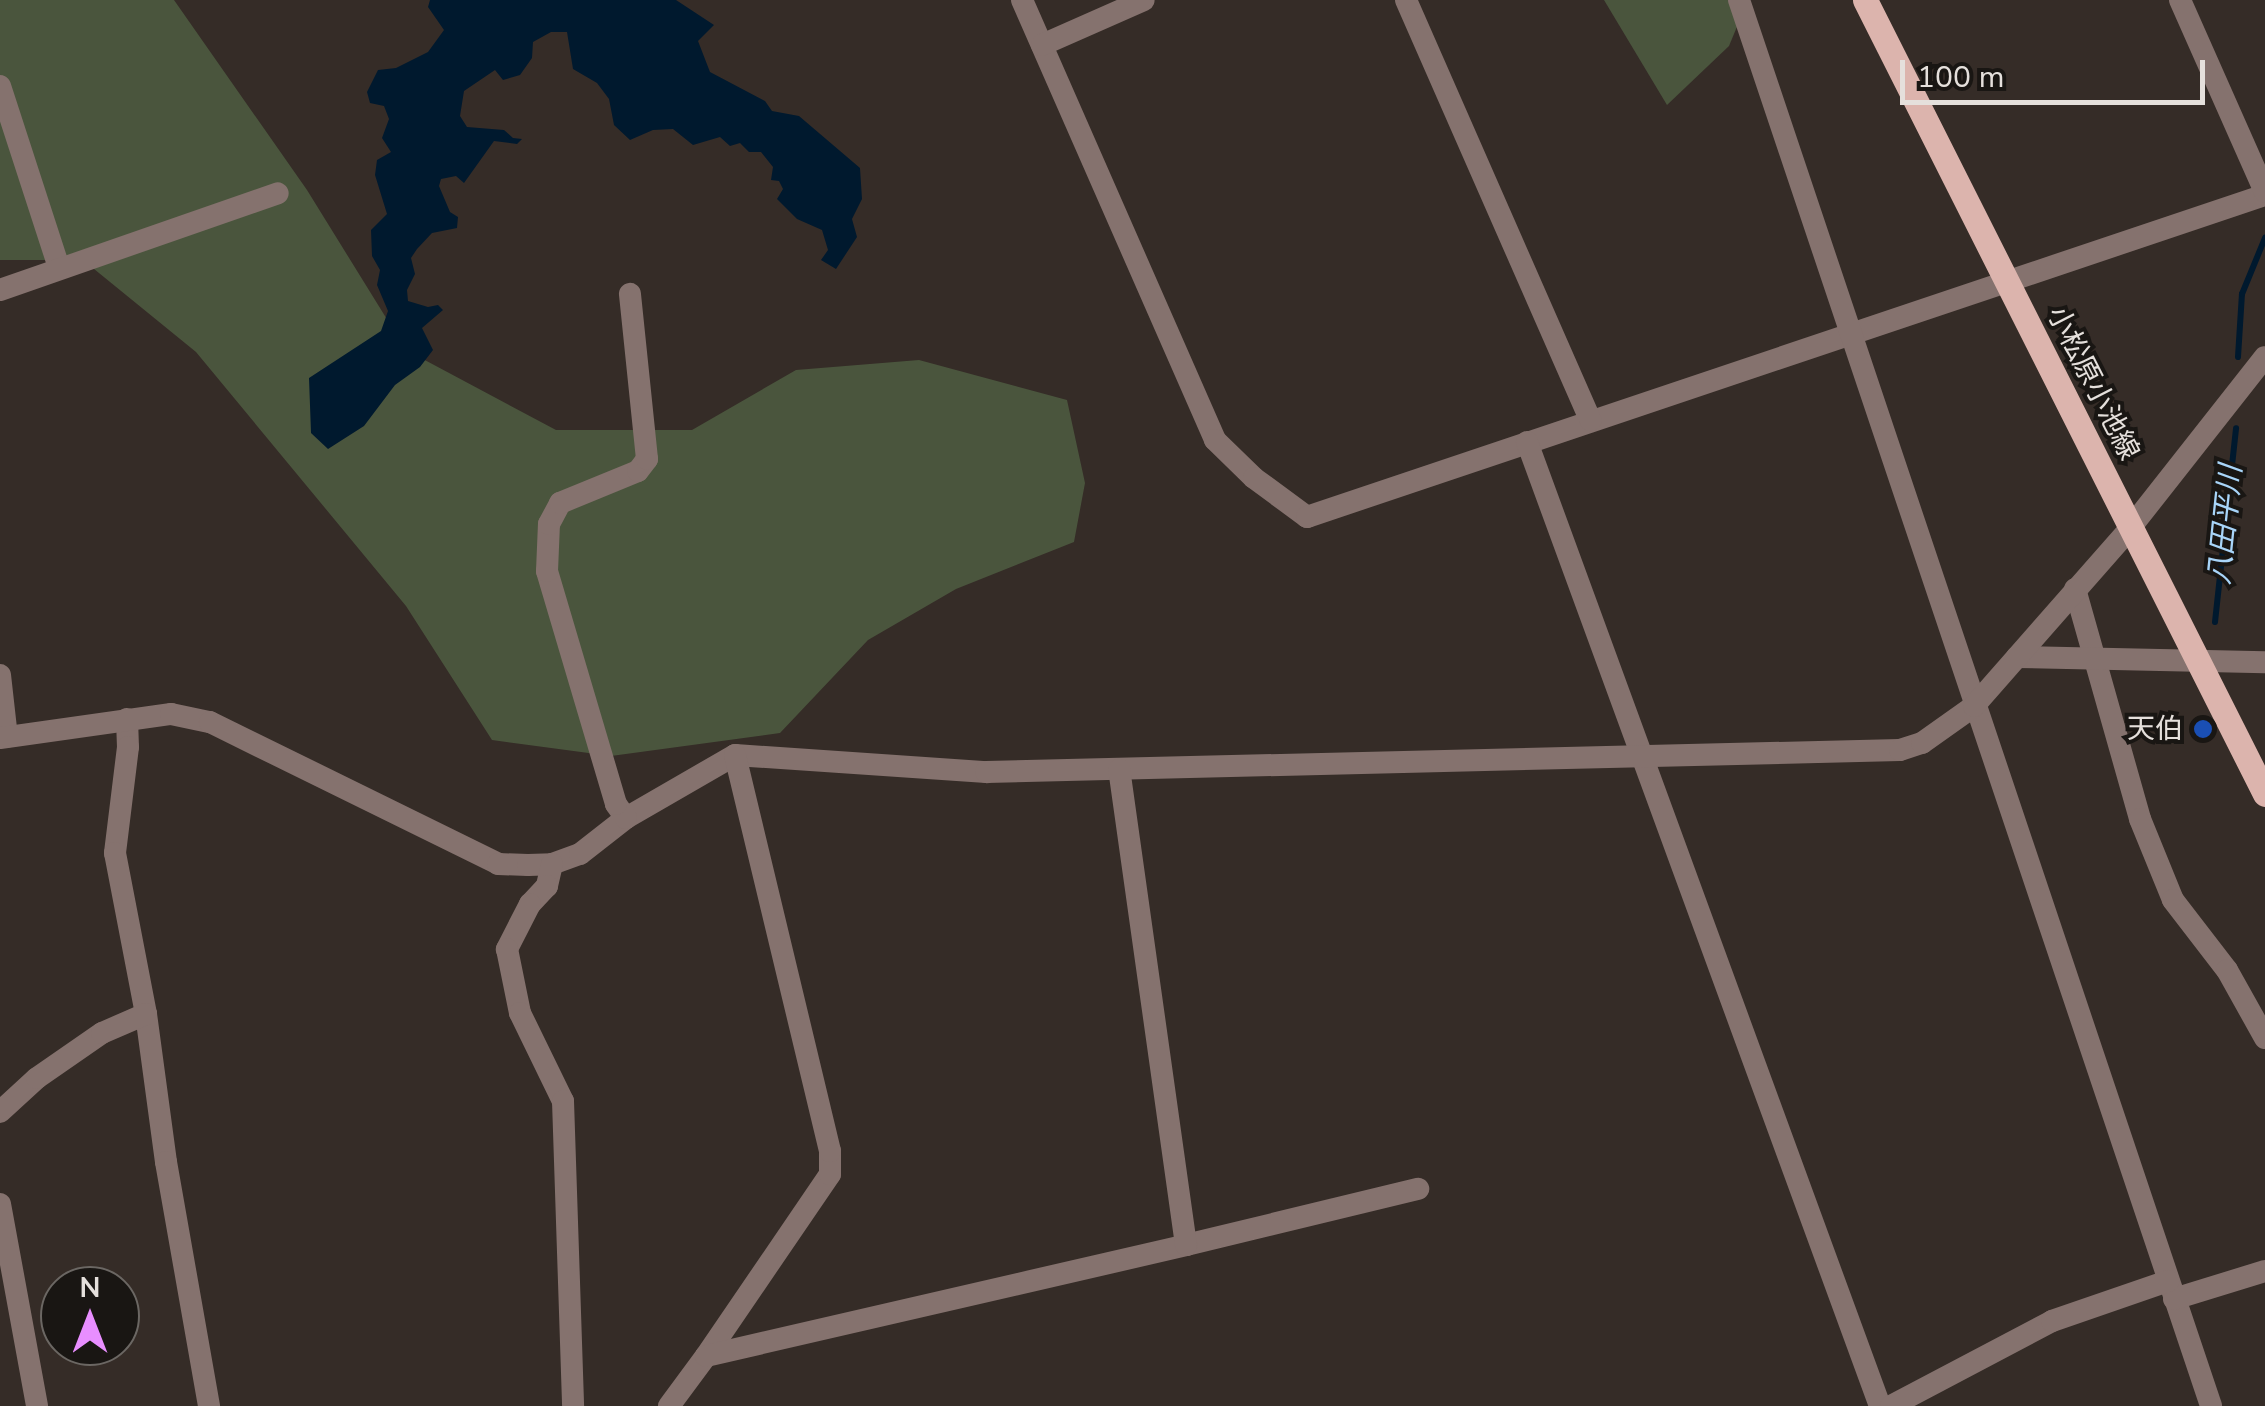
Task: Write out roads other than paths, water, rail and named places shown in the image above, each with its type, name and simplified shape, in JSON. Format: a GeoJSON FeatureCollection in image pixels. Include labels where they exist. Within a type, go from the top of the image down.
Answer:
{"type":"FeatureCollection","features":[{"type":"Feature","properties":{"kind":"main road","name":"小松原小池線"},"geometry":{"type":"LineString","coordinates":[[1866,0],[2265,794]]}},
{"type":"Feature","properties":{"kind":"street"},"geometry":{"type":"LineString","coordinates":[[1022,0],[1215,440],[1254,478],[1306,516],[2265,193],[2180,0]]}},
{"type":"Feature","properties":{"kind":"street"},"geometry":{"type":"LineString","coordinates":[[1042,45],[1144,0]]}},
{"type":"Feature","properties":{"kind":"street"},"geometry":{"type":"LineString","coordinates":[[1406,0],[1590,420]]}},
{"type":"Feature","properties":{"kind":"street"},"geometry":{"type":"LineString","coordinates":[[1739,0],[2211,1406]]}},
{"type":"Feature","properties":{"kind":"street"},"geometry":{"type":"LineString","coordinates":[[0,86],[60,268]]}},
{"type":"Feature","properties":{"kind":"street"},"geometry":{"type":"LineString","coordinates":[[0,290],[278,193]]}},
{"type":"Feature","properties":{"kind":"street"},"geometry":{"type":"LineString","coordinates":[[626,818],[616,804],[546,572],[548,524],[560,503],[638,470],[648,459],[630,294]]}},
{"type":"Feature","properties":{"kind":"street"},"geometry":{"type":"LineString","coordinates":[[0,675],[4,737],[171,714],[210,722],[498,864],[552,864],[580,854],[626,818],[735,756],[986,772],[1900,750],[1922,743],[1974,706],[2132,527],[2265,357]]}},
{"type":"Feature","properties":{"kind":"street"},"geometry":{"type":"LineString","coordinates":[[1527,442],[1880,1406]]}},
{"type":"Feature","properties":{"kind":"street"},"geometry":{"type":"LineString","coordinates":[[2075,589],[2140,819],[2173,900],[2227,970],[2265,1038]]}},
{"type":"Feature","properties":{"kind":"street"},"geometry":{"type":"LineString","coordinates":[[2017,656],[2265,662]]}},
{"type":"Feature","properties":{"kind":"street"},"geometry":{"type":"LineString","coordinates":[[126,719],[128,747],[115,854],[146,1014],[209,1406]]}},
{"type":"Feature","properties":{"kind":"street"},"geometry":{"type":"LineString","coordinates":[[669,1406],[830,1174],[830,1151],[735,756]]}},
{"type":"Feature","properties":{"kind":"street"},"geometry":{"type":"LineString","coordinates":[[1119,770],[1186,1245]]}},
{"type":"Feature","properties":{"kind":"street"},"geometry":{"type":"LineString","coordinates":[[552,864],[547,886],[530,904],[507,948],[520,1014],[563,1101],[573,1406]]}},
{"type":"Feature","properties":{"kind":"street"},"geometry":{"type":"LineString","coordinates":[[0,1112],[37,1078],[102,1034],[146,1014]]}},
{"type":"Feature","properties":{"kind":"street"},"geometry":{"type":"LineString","coordinates":[[706,1356],[1418,1189]]}},
{"type":"Feature","properties":{"kind":"street"},"geometry":{"type":"LineString","coordinates":[[0,1204],[38,1406]]}},
{"type":"Feature","properties":{"kind":"street"},"geometry":{"type":"LineString","coordinates":[[1891,1406],[2052,1321],[2265,1271]]}},
{"type":"Feature","properties":{"kind":"water"},"geometry":{"type":"Polygon","coordinates":[[[430,0],[676,0],[714,25],[698,41],[710,72],[765,101],[772,111],[799,116],[860,168],[862,199],[852,219],[857,237],[836,269],[821,260],[828,250],[822,230],[797,219],[777,199],[783,189],[779,181],[771,180],[773,167],[761,152],[749,152],[740,143],[730,146],[720,137],[693,145],[673,129],[653,130],[630,140],[614,125],[609,99],[597,83],[573,69],[567,32],[551,32],[533,42],[532,58],[520,75],[503,80],[495,70],[464,91],[460,116],[467,127],[504,130],[513,138],[522,139],[517,144],[494,141],[464,183],[456,176],[441,179],[439,186],[450,212],[458,217],[457,228],[432,233],[417,249],[411,258],[415,274],[407,290],[408,301],[428,307],[438,305],[443,310],[422,328],[433,350],[420,367],[395,385],[364,426],[328,449],[311,433],[309,378],[381,331],[388,311],[377,285],[380,270],[372,256],[371,230],[387,214],[375,175],[377,160],[391,152],[382,138],[389,119],[384,106],[370,103],[367,92],[378,70],[396,68],[428,52],[444,30],[428,7],[430,0]]]}},
{"type":"Feature","properties":{"kind":"waterway","name":"八田平川"},"geometry":{"type":"LineString","coordinates":[[2238,357],[2242,294],[2265,238]]}},
{"type":"Feature","properties":{"kind":"waterway","name":"八田平川"},"geometry":{"type":"LineString","coordinates":[[2215,622],[2236,428]]}},
{"type":"Feature","properties":{"kind":"place","name":"天伯"},"geometry":{"type":"Point","coordinates":[2203,729]}}]}
